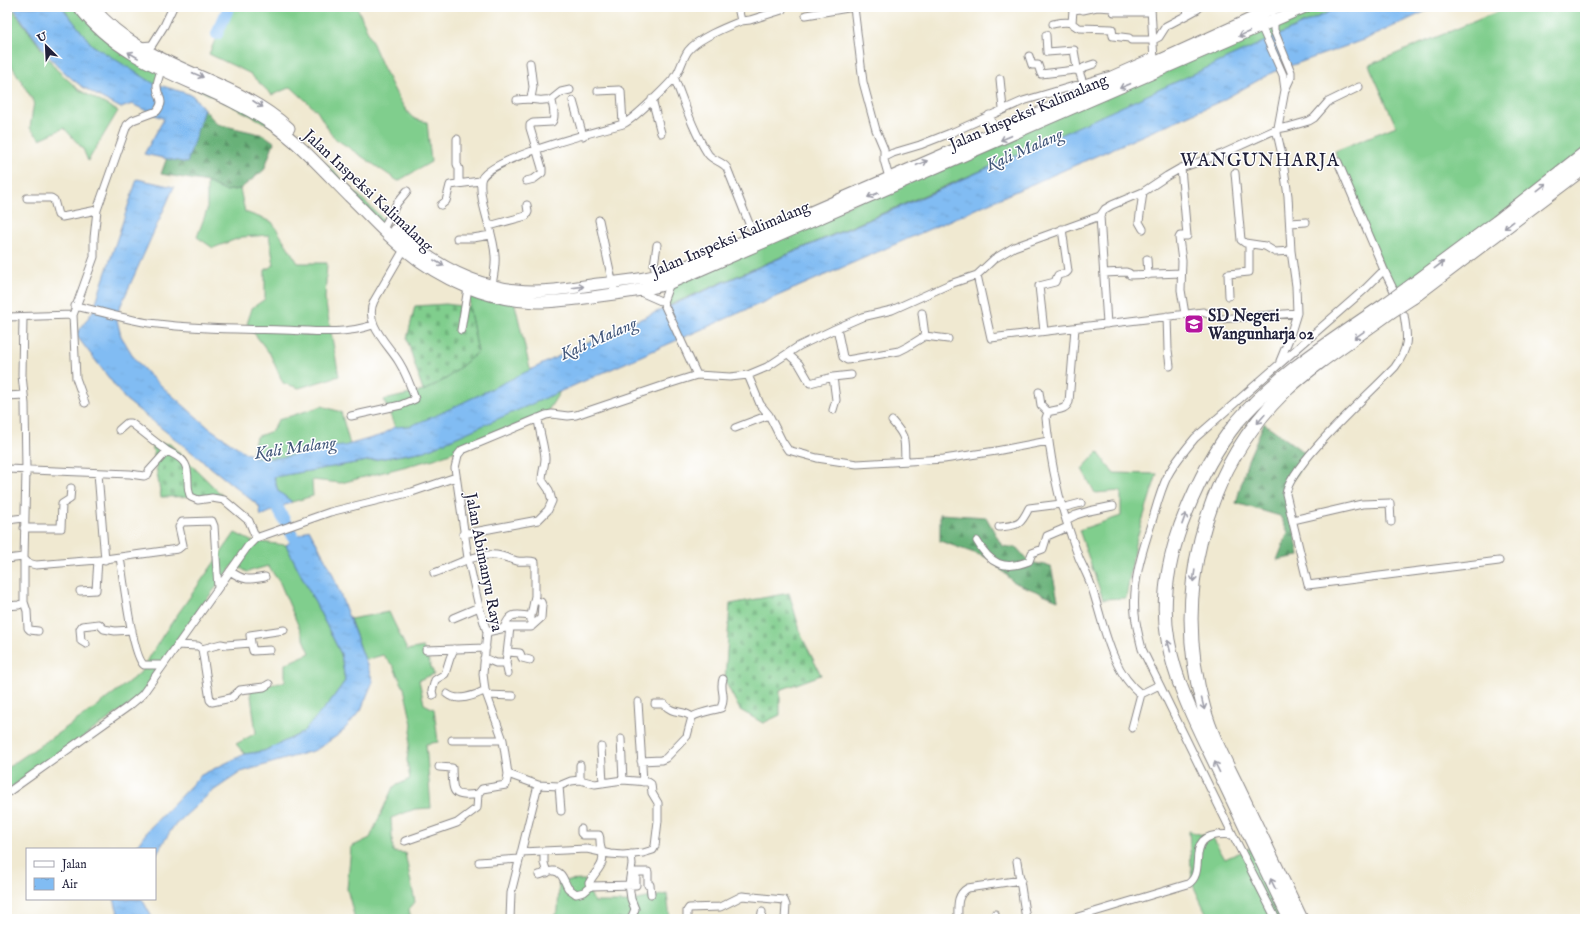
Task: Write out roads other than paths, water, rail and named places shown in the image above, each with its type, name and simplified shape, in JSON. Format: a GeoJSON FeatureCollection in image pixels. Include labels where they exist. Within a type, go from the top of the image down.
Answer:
{"type":"FeatureCollection","features":[{"type":"Feature","properties":{"kind":"highway"},"geometry":{"type":"LineString","coordinates":[[1410,293],[1585,153]]}},
{"type":"Feature","properties":{"kind":"highway"},"geometry":{"type":"LineString","coordinates":[[1290,919],[1189,707],[1168,642],[1164,613],[1169,571],[1173,549],[1192,495],[1210,461],[1237,422],[1267,392],[1302,362],[1410,293],[1585,167]]}},
{"type":"Feature","properties":{"kind":"highway"},"geometry":{"type":"LineString","coordinates":[[1301,919],[1217,745],[1204,711],[1190,634],[1190,603],[1197,556],[1203,530],[1212,503],[1239,448],[1284,392],[1308,370],[1388,308]]}},
{"type":"Feature","properties":{"kind":"main road","name":"Jalan Inspeksi Kalimalang"},"geometry":{"type":"LineString","coordinates":[[80,7],[167,69]]}},
{"type":"Feature","properties":{"kind":"main road","name":"Jalan Inspeksi Kalimalang"},"geometry":{"type":"LineString","coordinates":[[93,7],[97,20],[119,46],[167,69],[220,90],[278,128],[429,267],[468,288],[491,290],[552,290],[613,282],[662,282],[682,268],[762,233],[779,230]]}},
{"type":"Feature","properties":{"kind":"main road","name":"Jalan Inspeksi Kalimalang"},"geometry":{"type":"LineString","coordinates":[[891,182],[996,131],[1063,102],[1261,11],[1275,14],[1305,7]]}},
{"type":"Feature","properties":{"kind":"main road","name":"Jalan Inspeksi Kalimalang"},"geometry":{"type":"LineString","coordinates":[[406,246],[472,281],[517,301],[553,301],[638,291],[662,282],[891,182],[1262,30],[1275,14]]}},
{"type":"Feature","properties":{"kind":"main road"},"geometry":{"type":"LineString","coordinates":[[552,290],[553,301]]}},
{"type":"Feature","properties":{"kind":"street"},"geometry":{"type":"LineString","coordinates":[[138,47],[152,45],[164,26],[173,7]]}},
{"type":"Feature","properties":{"kind":"street"},"geometry":{"type":"LineString","coordinates":[[738,7],[741,21]]}},
{"type":"Feature","properties":{"kind":"street"},"geometry":{"type":"LineString","coordinates":[[806,15],[854,7],[864,82],[876,130],[884,149],[884,160],[891,182]]}},
{"type":"Feature","properties":{"kind":"street"},"geometry":{"type":"LineString","coordinates":[[885,157],[920,145],[1003,109],[1038,96],[1083,84],[1154,60],[1151,9],[1114,12],[1113,8],[1097,7],[1083,10],[1073,10],[1072,23]]}},
{"type":"Feature","properties":{"kind":"street"},"geometry":{"type":"LineString","coordinates":[[1053,24],[1072,23],[1076,27],[1080,28],[1112,29],[1113,36],[1119,38],[1129,38],[1131,40],[1142,41],[1153,40],[1159,37],[1166,26],[1188,12],[1198,9]]}},
{"type":"Feature","properties":{"kind":"street"},"geometry":{"type":"LineString","coordinates":[[491,290],[495,256],[480,182],[481,177],[485,173],[495,166],[536,150],[623,124],[631,120],[669,84],[688,51],[715,32],[741,21],[750,20],[782,10]]}},
{"type":"Feature","properties":{"kind":"street"},"geometry":{"type":"LineString","coordinates":[[1275,14],[1291,72],[1291,77],[1285,90],[1277,129],[1284,166],[1290,223],[1291,251],[1296,286],[1297,313],[1279,364]]}},
{"type":"Feature","properties":{"kind":"street"},"geometry":{"type":"LineString","coordinates":[[1262,30],[1283,75],[1285,90]]}},
{"type":"Feature","properties":{"kind":"street"},"geometry":{"type":"LineString","coordinates":[[1046,35],[1047,52],[1074,50],[1077,68],[1083,84]]}},
{"type":"Feature","properties":{"kind":"street"},"geometry":{"type":"LineString","coordinates":[[1029,56],[1032,65],[1038,65],[1041,74],[1075,70],[1079,72]]}},
{"type":"Feature","properties":{"kind":"street"},"geometry":{"type":"LineString","coordinates":[[530,63],[533,87],[531,98]]}},
{"type":"Feature","properties":{"kind":"street"},"geometry":{"type":"LineString","coordinates":[[1079,72],[1085,67],[1094,64]]}},
{"type":"Feature","properties":{"kind":"street"},"geometry":{"type":"LineString","coordinates":[[85,403],[76,378],[73,315],[94,257],[97,210],[126,125],[130,121],[157,111],[162,100],[157,87],[167,69]]}},
{"type":"Feature","properties":{"kind":"street"},"geometry":{"type":"LineString","coordinates":[[674,77],[695,128],[708,154],[713,159],[725,165],[750,226],[762,233]]}},
{"type":"Feature","properties":{"kind":"street"},"geometry":{"type":"LineString","coordinates":[[1000,79],[1003,109]]}},
{"type":"Feature","properties":{"kind":"street"},"geometry":{"type":"LineString","coordinates":[[1297,313],[1221,319],[1203,312],[991,338],[977,274],[986,265],[1006,251],[1037,238],[1100,216],[1105,209],[1144,192],[1166,176],[1181,168],[1222,154],[1277,129],[1288,128],[1309,121],[1328,102],[1359,86]]}},
{"type":"Feature","properties":{"kind":"street"},"geometry":{"type":"LineString","coordinates":[[517,100],[531,98],[538,100],[551,100],[561,92],[570,90]]}},
{"type":"Feature","properties":{"kind":"street"},"geometry":{"type":"LineString","coordinates":[[598,91],[621,91],[623,124]]}},
{"type":"Feature","properties":{"kind":"street"},"geometry":{"type":"LineString","coordinates":[[1059,91],[1063,102]]}},
{"type":"Feature","properties":{"kind":"street"},"geometry":{"type":"LineString","coordinates":[[652,99],[661,133]]}},
{"type":"Feature","properties":{"kind":"street"},"geometry":{"type":"LineString","coordinates":[[526,181],[534,179],[542,174],[542,168],[530,125],[533,123],[550,123],[554,121],[551,100]]}},
{"type":"Feature","properties":{"kind":"street"},"geometry":{"type":"LineString","coordinates":[[573,101],[583,136]]}},
{"type":"Feature","properties":{"kind":"street"},"geometry":{"type":"LineString","coordinates":[[990,115],[996,131]]}},
{"type":"Feature","properties":{"kind":"street"},"geometry":{"type":"LineString","coordinates":[[457,138],[459,183]]}},
{"type":"Feature","properties":{"kind":"street"},"geometry":{"type":"LineString","coordinates":[[1338,162],[1395,293]]}},
{"type":"Feature","properties":{"kind":"street"},"geometry":{"type":"LineString","coordinates":[[1181,168],[1187,236],[1179,237],[1182,261],[1181,290],[1186,314]]}},
{"type":"Feature","properties":{"kind":"street"},"geometry":{"type":"LineString","coordinates":[[1235,173],[1241,240],[1249,244],[1265,246],[1275,252],[1291,251]]}},
{"type":"Feature","properties":{"kind":"street"},"geometry":{"type":"LineString","coordinates":[[441,205],[446,201],[449,186],[459,183],[480,182]]}},
{"type":"Feature","properties":{"kind":"street"},"geometry":{"type":"LineString","coordinates":[[385,226],[397,203],[407,191]]}},
{"type":"Feature","properties":{"kind":"street"},"geometry":{"type":"LineString","coordinates":[[1143,230],[1139,222],[1144,192]]}},
{"type":"Feature","properties":{"kind":"street"},"geometry":{"type":"LineString","coordinates":[[27,198],[51,198],[54,200],[58,215],[62,217],[97,210]]}},
{"type":"Feature","properties":{"kind":"street"},"geometry":{"type":"LineString","coordinates":[[489,226],[526,216],[528,212],[527,205]]}},
{"type":"Feature","properties":{"kind":"street"},"geometry":{"type":"LineString","coordinates":[[1100,216],[1107,324]]}},
{"type":"Feature","properties":{"kind":"street"},"geometry":{"type":"LineString","coordinates":[[599,220],[615,294]]}},
{"type":"Feature","properties":{"kind":"street"},"geometry":{"type":"LineString","coordinates":[[1290,223],[1306,222]]}},
{"type":"Feature","properties":{"kind":"street"},"geometry":{"type":"LineString","coordinates":[[1044,331],[1039,286],[1055,282],[1058,275],[1068,271],[1062,229]]}},
{"type":"Feature","properties":{"kind":"street"},"geometry":{"type":"LineString","coordinates":[[457,238],[473,238],[490,235]]}},
{"type":"Feature","properties":{"kind":"street"},"geometry":{"type":"LineString","coordinates":[[656,244],[654,260],[662,282],[664,305],[697,376]]}},
{"type":"Feature","properties":{"kind":"street"},"geometry":{"type":"LineString","coordinates":[[1229,296],[1228,274],[1249,272],[1249,244]]}},
{"type":"Feature","properties":{"kind":"street"},"geometry":{"type":"LineString","coordinates":[[351,416],[401,405],[415,399],[399,363],[373,325],[371,313],[371,306],[406,246]]}},
{"type":"Feature","properties":{"kind":"street"},"geometry":{"type":"LineString","coordinates":[[1147,259],[1148,275]]}},
{"type":"Feature","properties":{"kind":"street"},"geometry":{"type":"LineString","coordinates":[[1276,919],[1142,649],[1136,628],[1134,613],[1135,591],[1142,554],[1158,502],[1168,476],[1194,438],[1365,289],[1384,270]]}},
{"type":"Feature","properties":{"kind":"street"},"geometry":{"type":"LineString","coordinates":[[1104,273],[1126,272],[1130,275],[1148,275],[1181,273]]}},
{"type":"Feature","properties":{"kind":"street","name":"Jalan Abimanyu Raya"},"geometry":{"type":"LineString","coordinates":[[508,774],[503,740],[486,693],[483,674],[487,632],[479,607],[463,534],[456,477],[456,462],[462,450],[538,418],[552,414],[568,416],[576,415],[662,386],[697,376],[748,375],[767,367],[799,346],[837,328],[862,317],[892,310],[950,284],[977,274]]}},
{"type":"Feature","properties":{"kind":"street"},"geometry":{"type":"LineString","coordinates":[[461,330],[468,288]]}},
{"type":"Feature","properties":{"kind":"street"},"geometry":{"type":"LineString","coordinates":[[638,291],[664,305]]}},
{"type":"Feature","properties":{"kind":"street"},"geometry":{"type":"LineString","coordinates":[[77,306],[124,319],[149,323],[210,328],[326,332],[353,330],[373,325]]}},
{"type":"Feature","properties":{"kind":"street"},"geometry":{"type":"LineString","coordinates":[[922,313],[925,336]]}},
{"type":"Feature","properties":{"kind":"street"},"geometry":{"type":"LineString","coordinates":[[7,317],[73,315]]}},
{"type":"Feature","properties":{"kind":"street"},"geometry":{"type":"LineString","coordinates":[[1404,315],[1406,348],[1402,359],[1396,367],[1323,439],[1299,467],[1287,488],[1286,494],[1308,585],[1499,561]]}},
{"type":"Feature","properties":{"kind":"street"},"geometry":{"type":"LineString","coordinates":[[1167,316],[1170,366]]}},
{"type":"Feature","properties":{"kind":"street"},"geometry":{"type":"LineString","coordinates":[[23,317],[22,375],[26,470],[24,518],[24,602],[27,611],[28,628],[30,630],[38,631]]}},
{"type":"Feature","properties":{"kind":"street"},"geometry":{"type":"LineString","coordinates":[[837,328],[843,357],[847,360],[899,351],[925,336],[948,339]]}},
{"type":"Feature","properties":{"kind":"street"},"geometry":{"type":"LineString","coordinates":[[1048,412],[1064,409],[1069,402],[1075,328]]}},
{"type":"Feature","properties":{"kind":"street"},"geometry":{"type":"LineString","coordinates":[[1289,339],[1300,346]]}},
{"type":"Feature","properties":{"kind":"street"},"geometry":{"type":"LineString","coordinates":[[788,354],[799,364],[810,383],[833,377],[851,375]]}},
{"type":"Feature","properties":{"kind":"street"},"geometry":{"type":"LineString","coordinates":[[748,375],[760,404],[769,415],[788,450],[816,458],[857,464],[944,458],[968,456],[1048,441]]}},
{"type":"Feature","properties":{"kind":"street"},"geometry":{"type":"LineString","coordinates":[[833,377],[836,400],[833,410]]}},
{"type":"Feature","properties":{"kind":"street"},"geometry":{"type":"LineString","coordinates":[[1039,392],[1041,405],[1048,412]]}},
{"type":"Feature","properties":{"kind":"street"},"geometry":{"type":"LineString","coordinates":[[7,396],[24,395]]}},
{"type":"Feature","properties":{"kind":"street"},"geometry":{"type":"LineString","coordinates":[[1048,412],[1046,418],[1048,441],[1067,523],[1079,558],[1089,579],[1106,634],[1108,646],[1113,658],[1134,689],[1141,694]]}},
{"type":"Feature","properties":{"kind":"street"},"geometry":{"type":"LineString","coordinates":[[735,428],[769,415]]}},
{"type":"Feature","properties":{"kind":"street"},"geometry":{"type":"LineString","coordinates":[[463,534],[538,520],[548,510],[552,501],[549,490],[542,480],[545,460],[543,443],[538,430],[538,418]]}},
{"type":"Feature","properties":{"kind":"street"},"geometry":{"type":"LineString","coordinates":[[892,421],[902,432],[904,437],[905,460]]}},
{"type":"Feature","properties":{"kind":"street"},"geometry":{"type":"LineString","coordinates":[[119,430],[131,423],[167,451],[179,456],[186,465],[188,473],[188,490],[191,498],[198,500],[212,498],[224,500],[249,522],[259,536]]}},
{"type":"Feature","properties":{"kind":"street"},"geometry":{"type":"LineString","coordinates":[[7,469],[98,472],[144,476],[148,474],[167,451]]}},
{"type":"Feature","properties":{"kind":"street"},"geometry":{"type":"LineString","coordinates":[[80,591],[96,590],[102,560],[98,472]]}},
{"type":"Feature","properties":{"kind":"street"},"geometry":{"type":"LineString","coordinates":[[7,793],[138,699],[248,546],[259,536],[330,512],[412,492],[456,477]]}},
{"type":"Feature","properties":{"kind":"street"},"geometry":{"type":"LineString","coordinates":[[24,528],[60,529],[62,527],[62,504],[70,499],[71,488]]}},
{"type":"Feature","properties":{"kind":"street"},"geometry":{"type":"LineString","coordinates":[[999,527],[1020,523],[1025,517],[1029,508],[1081,503]]}},
{"type":"Feature","properties":{"kind":"street"},"geometry":{"type":"LineString","coordinates":[[1293,520],[1362,504],[1390,503],[1391,522]]}},
{"type":"Feature","properties":{"kind":"street"},"geometry":{"type":"LineString","coordinates":[[977,541],[990,559],[1001,565],[1020,565],[1029,561],[1032,553],[1043,549],[1047,536],[1067,523],[1076,514],[1113,506]]}},
{"type":"Feature","properties":{"kind":"street"},"geometry":{"type":"LineString","coordinates":[[7,520],[24,518]]}},
{"type":"Feature","properties":{"kind":"street"},"geometry":{"type":"LineString","coordinates":[[24,558],[28,563],[36,565],[102,560],[178,549],[183,545],[179,527],[182,522],[212,521],[214,526],[218,588]]}},
{"type":"Feature","properties":{"kind":"street"},"geometry":{"type":"LineString","coordinates":[[434,573],[449,568],[468,558],[495,555],[517,561],[528,560],[535,562],[534,600],[531,616],[532,628]]}},
{"type":"Feature","properties":{"kind":"street"},"geometry":{"type":"LineString","coordinates":[[120,557],[132,630],[141,663],[149,666],[163,665]]}},
{"type":"Feature","properties":{"kind":"street"},"geometry":{"type":"LineString","coordinates":[[7,559],[24,558]]}},
{"type":"Feature","properties":{"kind":"street"},"geometry":{"type":"LineString","coordinates":[[230,571],[240,578],[248,580],[265,577]]}},
{"type":"Feature","properties":{"kind":"street"},"geometry":{"type":"LineString","coordinates":[[487,632],[507,628],[532,628],[541,618],[542,605],[541,602],[534,600]]}},
{"type":"Feature","properties":{"kind":"street"},"geometry":{"type":"LineString","coordinates":[[7,606],[19,606],[24,602]]}},
{"type":"Feature","properties":{"kind":"street"},"geometry":{"type":"LineString","coordinates":[[452,618],[479,607]]}},
{"type":"Feature","properties":{"kind":"street"},"geometry":{"type":"LineString","coordinates":[[508,673],[506,663],[508,652],[507,628],[510,617],[515,614],[531,616]]}},
{"type":"Feature","properties":{"kind":"street"},"geometry":{"type":"LineString","coordinates":[[86,644],[81,641],[80,629],[82,626],[99,624],[106,629],[115,631],[132,630]]}},
{"type":"Feature","properties":{"kind":"street"},"geometry":{"type":"LineString","coordinates":[[270,650],[253,651],[250,635],[284,630]]}},
{"type":"Feature","properties":{"kind":"street"},"geometry":{"type":"LineString","coordinates":[[177,645],[198,646],[202,649],[221,644],[226,645],[251,642]]}},
{"type":"Feature","properties":{"kind":"street"},"geometry":{"type":"LineString","coordinates":[[426,650],[486,648]]}},
{"type":"Feature","properties":{"kind":"street"},"geometry":{"type":"LineString","coordinates":[[202,649],[211,701],[231,698],[240,690],[264,687],[269,684]]}},
{"type":"Feature","properties":{"kind":"street"},"geometry":{"type":"LineString","coordinates":[[433,695],[432,691],[435,680],[445,674],[454,649]]}},
{"type":"Feature","properties":{"kind":"street"},"geometry":{"type":"LineString","coordinates":[[508,652],[520,653],[522,658],[530,660]]}},
{"type":"Feature","properties":{"kind":"street"},"geometry":{"type":"LineString","coordinates":[[484,658],[496,663],[506,663]]}},
{"type":"Feature","properties":{"kind":"street"},"geometry":{"type":"LineString","coordinates":[[641,761],[661,760],[670,755],[688,734],[692,717],[698,713],[709,712],[721,708],[724,697],[721,683],[723,679]]}},
{"type":"Feature","properties":{"kind":"street"},"geometry":{"type":"LineString","coordinates":[[1132,728],[1141,694],[1159,685]]}},
{"type":"Feature","properties":{"kind":"street"},"geometry":{"type":"LineString","coordinates":[[447,694],[455,698],[486,693],[513,696]]}},
{"type":"Feature","properties":{"kind":"street"},"geometry":{"type":"LineString","coordinates":[[638,702],[643,782]]}},
{"type":"Feature","properties":{"kind":"street"},"geometry":{"type":"LineString","coordinates":[[655,704],[664,704],[667,708],[674,712],[687,713],[692,717]]}},
{"type":"Feature","properties":{"kind":"street"},"geometry":{"type":"LineString","coordinates":[[621,739],[623,780]]}},
{"type":"Feature","properties":{"kind":"street"},"geometry":{"type":"LineString","coordinates":[[452,740],[503,740]]}},
{"type":"Feature","properties":{"kind":"street"},"geometry":{"type":"LineString","coordinates":[[601,747],[604,783]]}},
{"type":"Feature","properties":{"kind":"street"},"geometry":{"type":"LineString","coordinates":[[580,765],[580,780]]}},
{"type":"Feature","properties":{"kind":"street"},"geometry":{"type":"LineString","coordinates":[[439,766],[452,768],[453,789],[457,794],[462,796],[478,794]]}},
{"type":"Feature","properties":{"kind":"street"},"geometry":{"type":"LineString","coordinates":[[405,840],[457,823],[477,808],[478,794],[482,789],[506,784],[508,774],[538,785],[558,786],[570,781],[580,780],[595,784],[623,780],[648,782],[651,784],[652,793],[658,803],[658,821],[655,846],[652,850],[631,854],[610,854],[587,849],[544,851],[479,862]]}},
{"type":"Feature","properties":{"kind":"street"},"geometry":{"type":"LineString","coordinates":[[510,919],[511,893],[538,785]]}},
{"type":"Feature","properties":{"kind":"street"},"geometry":{"type":"LineString","coordinates":[[558,786],[561,811]]}},
{"type":"Feature","properties":{"kind":"street"},"geometry":{"type":"LineString","coordinates":[[581,829],[581,833],[583,835],[599,835],[600,846],[603,852],[601,866],[591,880],[591,886]]}},
{"type":"Feature","properties":{"kind":"street"},"geometry":{"type":"LineString","coordinates":[[1071,919],[1088,917],[1188,884],[1191,882],[1195,874],[1197,852],[1201,843],[1213,836],[1233,835]]}},
{"type":"Feature","properties":{"kind":"street"},"geometry":{"type":"LineString","coordinates":[[544,851],[544,863],[547,873]]}},
{"type":"Feature","properties":{"kind":"street"},"geometry":{"type":"LineString","coordinates":[[631,854],[632,864],[629,884],[631,899],[635,909],[631,919]]}},
{"type":"Feature","properties":{"kind":"street"},"geometry":{"type":"LineString","coordinates":[[1018,861],[1026,919]]}},
{"type":"Feature","properties":{"kind":"street"},"geometry":{"type":"LineString","coordinates":[[539,875],[553,871],[558,872],[562,876],[568,888],[576,894],[584,892],[591,886],[636,885],[636,872],[648,872],[648,885],[650,885],[651,894]]}},
{"type":"Feature","properties":{"kind":"street"},"geometry":{"type":"LineString","coordinates":[[958,919],[959,895],[963,891],[968,888],[1021,880]]}},
{"type":"Feature","properties":{"kind":"street"},"geometry":{"type":"LineString","coordinates":[[687,919],[687,911],[689,908],[720,907],[742,896],[784,900],[786,905],[785,919]]}},
{"type":"Feature","properties":{"kind":"water"},"geometry":{"type":"Polygon","coordinates":[[[13,7],[62,7],[92,45],[153,83],[192,95],[204,109],[187,163],[144,154],[164,119],[132,104],[121,108],[77,83],[47,54],[13,7]]]}},
{"type":"Feature","properties":{"kind":"water"},"geometry":{"type":"Polygon","coordinates":[[[1340,7],[1435,7],[1366,39],[1273,72],[1221,101],[425,451],[274,477],[278,491],[292,502],[261,516],[259,506],[125,399],[76,335],[93,311],[137,179],[174,187],[116,316],[121,336],[135,359],[148,374],[209,428],[246,453],[263,459],[284,457],[329,447],[344,446],[382,435],[394,427],[410,426],[437,415],[586,343],[946,187],[1340,7]]]}},
{"type":"Feature","properties":{"kind":"water"},"geometry":{"type":"Polygon","coordinates":[[[309,529],[331,570],[373,681],[361,710],[341,733],[316,750],[241,772],[210,793],[173,827],[156,854],[156,848],[136,848],[148,830],[201,775],[245,754],[264,751],[302,733],[329,703],[345,681],[341,654],[286,545],[309,529]]]}},
{"type":"Feature","properties":{"kind":"water"},"geometry":{"type":"Polygon","coordinates":[[[114,900],[143,900],[153,919],[120,919],[114,900]]]}},
{"type":"Feature","properties":{"kind":"waterway","name":"Kali Malang"},"geometry":{"type":"LineString","coordinates":[[217,34],[229,7]]}},
{"type":"Feature","properties":{"kind":"waterway","name":"Kali Malang"},"geometry":{"type":"LineString","coordinates":[[1347,23],[1384,7]]}},
{"type":"Feature","properties":{"kind":"waterway","name":"Kali Malang"},"geometry":{"type":"LineString","coordinates":[[1009,174],[1144,114]]}},
{"type":"Feature","properties":{"kind":"waterway","name":"Kali Malang"},"geometry":{"type":"LineString","coordinates":[[101,322],[96,336],[128,373]]}},
{"type":"Feature","properties":{"kind":"waterway"},"geometry":{"type":"LineString","coordinates":[[248,471],[262,479],[302,553]]}},
{"type":"Feature","properties":{"kind":"waterway"},"geometry":{"type":"LineString","coordinates":[[296,747],[333,726],[342,712]]}},
{"type":"Feature","properties":{"kind":"waterway"},"geometry":{"type":"LineString","coordinates":[[146,848],[191,795]]}},
{"type":"Feature","properties":{"kind":"place","name":"SD Negeri Wangunharja 02"},"geometry":{"type":"Point","coordinates":[1194,324]}},
{"type":"Feature","properties":{"kind":"district","name":"WANGUNHARJA"},"geometry":{"type":"Point","coordinates":[1260,160]}}]}
